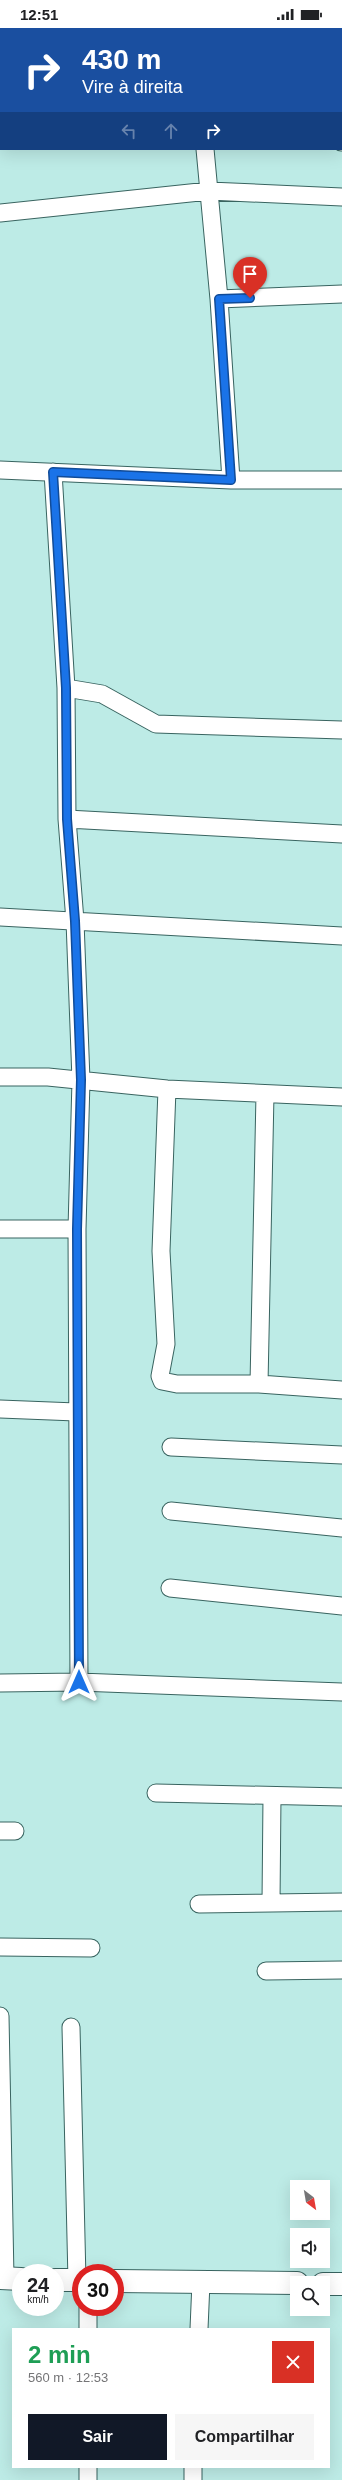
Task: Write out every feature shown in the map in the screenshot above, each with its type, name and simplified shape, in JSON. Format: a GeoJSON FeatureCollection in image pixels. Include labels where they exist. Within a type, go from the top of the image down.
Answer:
{"type":"FeatureCollection","features":[{"type":"Feature","properties":{"kind":"street"},"geometry":{"type":"LineString","coordinates":[[205,150],[219,299],[231,480]]}},
{"type":"Feature","properties":{"kind":"street"},"geometry":{"type":"LineString","coordinates":[[0,213],[209,191],[342,197]]}},
{"type":"Feature","properties":{"kind":"street"},"geometry":{"type":"LineString","coordinates":[[219,299],[342,294]]}},
{"type":"Feature","properties":{"kind":"street"},"geometry":{"type":"LineString","coordinates":[[0,470],[231,480],[342,480]]}},
{"type":"Feature","properties":{"kind":"street"},"geometry":{"type":"LineString","coordinates":[[53,472],[66,688],[67,819],[75,921],[81,1080],[77,1229],[76,1412],[79,1682]]}},
{"type":"Feature","properties":{"kind":"street"},"geometry":{"type":"LineString","coordinates":[[66,688],[102,694],[156,724],[342,730]]}},
{"type":"Feature","properties":{"kind":"street"},"geometry":{"type":"LineString","coordinates":[[67,819],[342,834]]}},
{"type":"Feature","properties":{"kind":"street"},"geometry":{"type":"LineString","coordinates":[[0,917],[342,936]]}},
{"type":"Feature","properties":{"kind":"street"},"geometry":{"type":"LineString","coordinates":[[0,1077],[48,1077],[167,1089],[342,1097]]}},
{"type":"Feature","properties":{"kind":"street"},"geometry":{"type":"LineString","coordinates":[[167,1089],[161,1251],[166,1344],[160,1376],[162,1381],[177,1384],[259,1384],[342,1390]]}},
{"type":"Feature","properties":{"kind":"street"},"geometry":{"type":"LineString","coordinates":[[259,1384],[265,1094]]}},
{"type":"Feature","properties":{"kind":"street"},"geometry":{"type":"LineString","coordinates":[[0,1229],[77,1229]]}},
{"type":"Feature","properties":{"kind":"street"},"geometry":{"type":"LineString","coordinates":[[0,1409],[76,1412]]}},
{"type":"Feature","properties":{"kind":"street"},"geometry":{"type":"LineString","coordinates":[[171,1447],[342,1455]]}},
{"type":"Feature","properties":{"kind":"street"},"geometry":{"type":"LineString","coordinates":[[171,1511],[342,1528]]}},
{"type":"Feature","properties":{"kind":"street"},"geometry":{"type":"LineString","coordinates":[[170,1588],[342,1606]]}},
{"type":"Feature","properties":{"kind":"street"},"geometry":{"type":"LineString","coordinates":[[0,1683],[79,1682],[342,1692]]}},
{"type":"Feature","properties":{"kind":"street"},"geometry":{"type":"LineString","coordinates":[[156,1793],[342,1797]]}},
{"type":"Feature","properties":{"kind":"street"},"geometry":{"type":"LineString","coordinates":[[271,1903],[272,1796]]}},
{"type":"Feature","properties":{"kind":"street"},"geometry":{"type":"LineString","coordinates":[[199,1904],[342,1902]]}},
{"type":"Feature","properties":{"kind":"street"},"geometry":{"type":"LineString","coordinates":[[0,1947],[91,1948]]}},
{"type":"Feature","properties":{"kind":"street"},"geometry":{"type":"LineString","coordinates":[[266,1971],[342,1970]]}},
{"type":"Feature","properties":{"kind":"street"},"geometry":{"type":"LineString","coordinates":[[0,2016],[9,2278]]}},
{"type":"Feature","properties":{"kind":"street"},"geometry":{"type":"LineString","coordinates":[[71,2027],[78,2264]]}},
{"type":"Feature","properties":{"kind":"street"},"geometry":{"type":"LineString","coordinates":[[124,2281],[290,2283]]}},
{"type":"Feature","properties":{"kind":"street"},"geometry":{"type":"LineString","coordinates":[[199,2328],[201,2282]]}},
{"type":"Feature","properties":{"kind":"street"},"geometry":{"type":"LineString","coordinates":[[330,2284],[342,2284]]}},
{"type":"Feature","properties":{"kind":"street"},"geometry":{"type":"LineString","coordinates":[[88,2316],[88,2328]]}},
{"type":"Feature","properties":{"kind":"street"},"geometry":{"type":"LineString","coordinates":[[88,2468],[88,2480]]}},
{"type":"Feature","properties":{"kind":"street"},"geometry":{"type":"LineString","coordinates":[[193,2468],[193,2480]]}},
{"type":"Feature","properties":{"kind":"route"},"geometry":{"type":"LineString","coordinates":[[79,1682],[76,1412],[77,1229],[81,1080],[75,921],[67,819],[66,688],[53,472],[231,480],[219,299],[250,298]]}}]}
